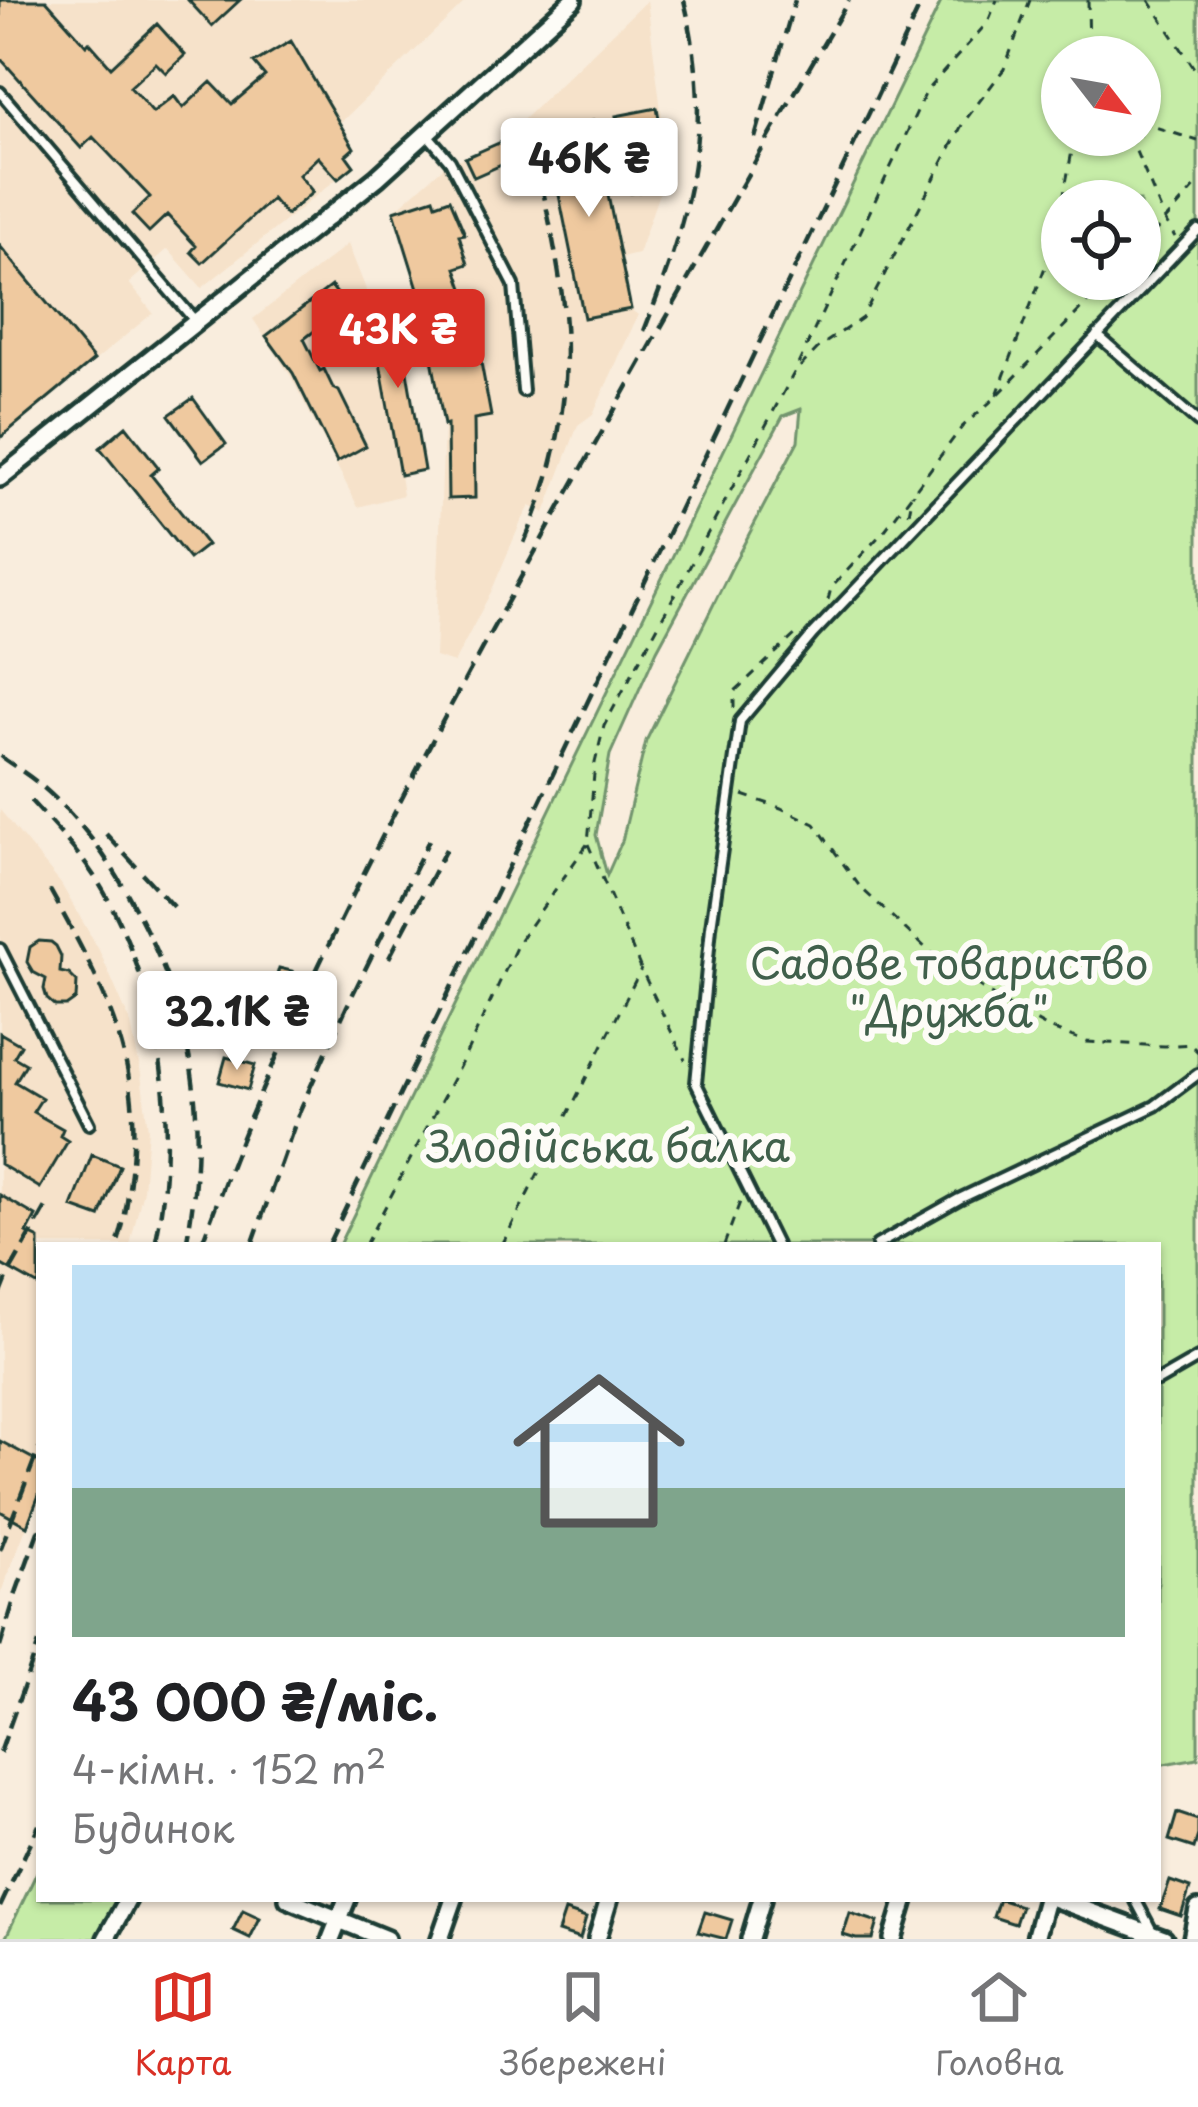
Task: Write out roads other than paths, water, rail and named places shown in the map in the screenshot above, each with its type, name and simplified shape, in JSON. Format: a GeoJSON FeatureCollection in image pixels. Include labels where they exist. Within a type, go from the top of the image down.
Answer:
{"type":"FeatureCollection","features":[{"type":"Feature","properties":{"kind":"street"},"geometry":{"type":"LineString","coordinates":[[0,478],[376,178],[570,1]]}},
{"type":"Feature","properties":{"kind":"street"},"geometry":{"type":"LineString","coordinates":[[106,1939],[126,1902]]}},
{"type":"Feature","properties":{"kind":"street"},"geometry":{"type":"LineString","coordinates":[[295,1902],[386,1939]]}},
{"type":"Feature","properties":{"kind":"street"},"geometry":{"type":"LineString","coordinates":[[331,1939],[346,1902]]}},
{"type":"Feature","properties":{"kind":"street"},"geometry":{"type":"LineString","coordinates":[[440,1939],[453,1902]]}},
{"type":"Feature","properties":{"kind":"street"},"geometry":{"type":"LineString","coordinates":[[597,1939],[608,1902]]}},
{"type":"Feature","properties":{"kind":"street"},"geometry":{"type":"LineString","coordinates":[[750,1939],[761,1902]]}},
{"type":"Feature","properties":{"kind":"street"},"geometry":{"type":"LineString","coordinates":[[893,1939],[904,1902]]}},
{"type":"Feature","properties":{"kind":"street"},"geometry":{"type":"LineString","coordinates":[[1035,1939],[1045,1902]]}},
{"type":"Feature","properties":{"kind":"street"},"geometry":{"type":"LineString","coordinates":[[1064,1902],[1160,1938]]}},
{"type":"Feature","properties":{"kind":"street"},"geometry":{"type":"LineString","coordinates":[[1192,1939],[1198,1909]]}},
{"type":"Feature","properties":{"kind":"lane"},"geometry":{"type":"LineString","coordinates":[[0,92],[196,324]]}},
{"type":"Feature","properties":{"kind":"lane"},"geometry":{"type":"LineString","coordinates":[[426,133],[450,161],[514,285],[523,391]]}},
{"type":"Feature","properties":{"kind":"lane"},"geometry":{"type":"LineString","coordinates":[[774,1242],[696,1083],[711,926],[740,721],[813,634],[1198,230]]}},
{"type":"Feature","properties":{"kind":"lane"},"geometry":{"type":"LineString","coordinates":[[1097,335],[1198,422]]}},
{"type":"Feature","properties":{"kind":"lane"},"geometry":{"type":"LineString","coordinates":[[0,949],[89,1124]]}},
{"type":"Feature","properties":{"kind":"lane"},"geometry":{"type":"LineString","coordinates":[[882,1242],[959,1199],[1155,1106],[1198,1074]]}},
{"type":"Feature","properties":{"kind":"lane"},"geometry":{"type":"LineString","coordinates":[[1161,1379],[1198,1358]]}},
{"type":"Feature","properties":{"kind":"lane"},"geometry":{"type":"LineString","coordinates":[[1137,1902],[1160,1938]]}},
{"type":"Feature","properties":{"kind":"railway"},"geometry":{"type":"LineString","coordinates":[[644,331],[674,247],[693,169],[697,89],[684,0]]}},
{"type":"Feature","properties":{"kind":"railway"},"geometry":{"type":"LineString","coordinates":[[755,138],[795,0]]}},
{"type":"Feature","properties":{"kind":"railway"},"geometry":{"type":"LineString","coordinates":[[202,1242],[288,1031],[414,775],[597,441],[849,0]]}},
{"type":"Feature","properties":{"kind":"railway"},"geometry":{"type":"LineString","coordinates":[[329,1242],[923,0]]}},
{"type":"Feature","properties":{"kind":"railway"},"geometry":{"type":"LineString","coordinates":[[524,543],[558,436],[566,353],[559,276],[531,132]]}},
{"type":"Feature","properties":{"kind":"railway"},"geometry":{"type":"LineString","coordinates":[[0,756],[53,796],[92,840],[134,906],[171,988],[192,1071],[196,1113],[186,1242]]}},
{"type":"Feature","properties":{"kind":"railway"},"geometry":{"type":"LineString","coordinates":[[31,801],[102,889],[143,984],[154,1027],[165,1114],[166,1159],[155,1242]]}},
{"type":"Feature","properties":{"kind":"railway"},"geometry":{"type":"LineString","coordinates":[[106,834],[178,912]]}},
{"type":"Feature","properties":{"kind":"railway"},"geometry":{"type":"LineString","coordinates":[[253,1242],[300,1110],[429,840]]}},
{"type":"Feature","properties":{"kind":"railway"},"geometry":{"type":"LineString","coordinates":[[389,958],[446,849]]}},
{"type":"Feature","properties":{"kind":"railway"},"geometry":{"type":"LineString","coordinates":[[50,890],[102,991],[125,1058],[133,1132],[118,1242]]}},
{"type":"Feature","properties":{"kind":"railway"},"geometry":{"type":"LineString","coordinates":[[0,1296],[47,1206]]}},
{"type":"Feature","properties":{"kind":"railway"},"geometry":{"type":"LineString","coordinates":[[0,1550],[36,1456]]}},
{"type":"Feature","properties":{"kind":"railway"},"geometry":{"type":"LineString","coordinates":[[0,1647],[36,1537]]}},
{"type":"Feature","properties":{"kind":"railway"},"geometry":{"type":"LineString","coordinates":[[0,1753],[36,1651]]}},
{"type":"Feature","properties":{"kind":"railway"},"geometry":{"type":"LineString","coordinates":[[0,1907],[36,1831]]}},
{"type":"Feature","properties":{"kind":"park label","name":"Садове товариство \"Дружба\""},"geometry":{"type":"Point","coordinates":[949,988]}},
{"type":"Feature","properties":{"kind":"park label","name":"Злодійська балка"},"geometry":{"type":"Point","coordinates":[608,1147]}}]}
